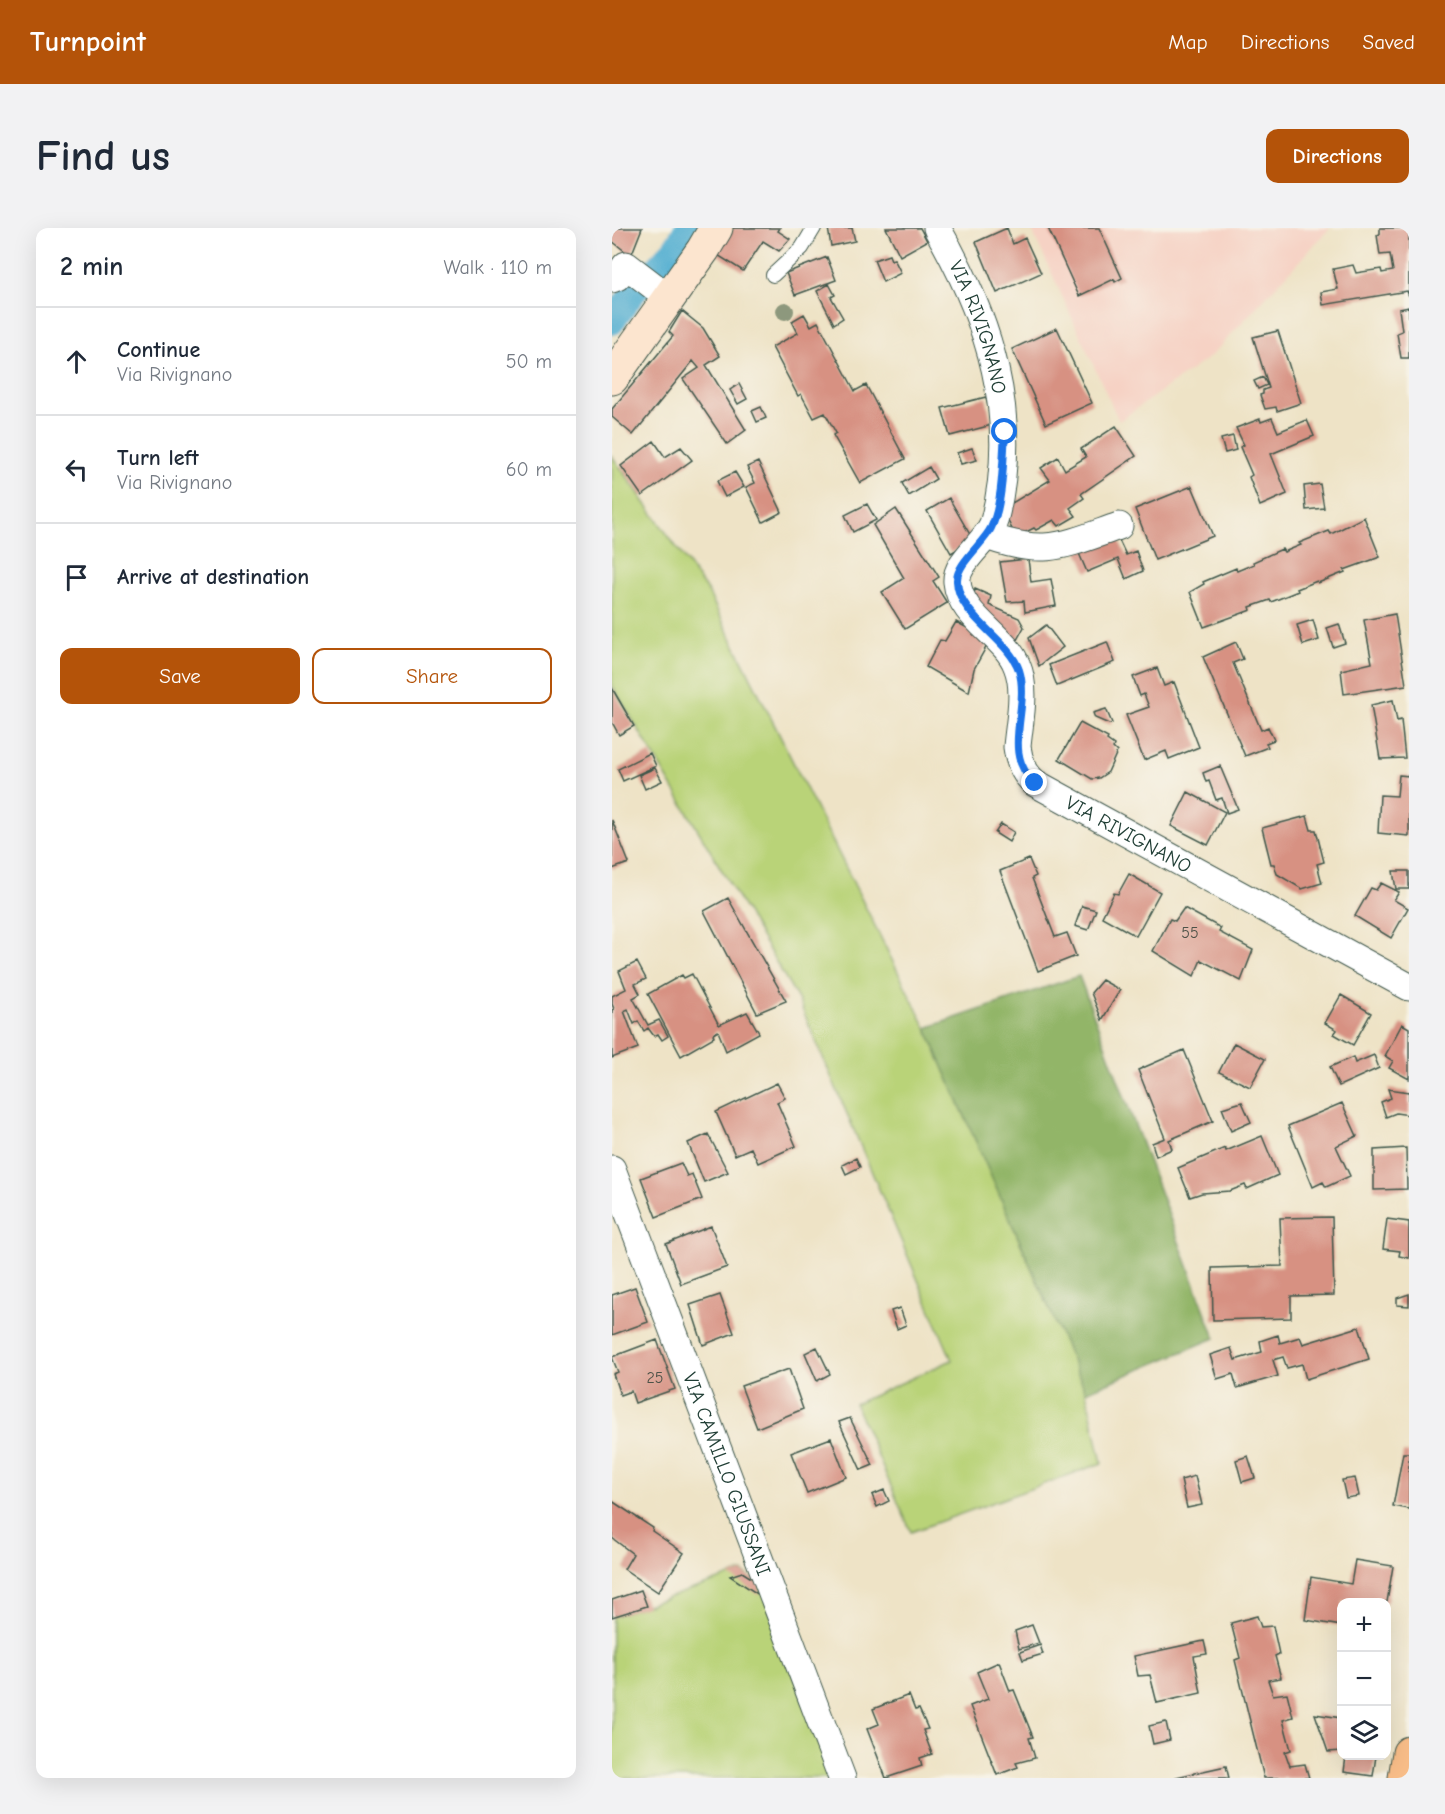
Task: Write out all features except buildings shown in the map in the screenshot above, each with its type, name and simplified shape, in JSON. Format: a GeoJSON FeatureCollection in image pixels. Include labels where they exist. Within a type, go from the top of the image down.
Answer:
{"type":"FeatureCollection","features":[{"type":"Feature","properties":{"kind":"main road"},"geometry":{"type":"LineString","coordinates":[[1405,1778],[1409,1752]]}},
{"type":"Feature","properties":{"kind":"street"},"geometry":{"type":"LineString","coordinates":[[612,378],[662,292],[716,228]]}},
{"type":"Feature","properties":{"kind":"street","name":"VIA RIVIGNANO"},"geometry":{"type":"LineString","coordinates":[[937,228],[957,262],[976,310],[993,359],[1002,397],[1005,432],[1003,470],[993,523],[987,536],[960,568],[957,581],[962,597],[976,618],[1017,663],[1021,687],[1018,756],[1024,771],[1035,783],[1409,987]]}},
{"type":"Feature","properties":{"kind":"street"},"geometry":{"type":"LineString","coordinates":[[622,274],[662,292]]}},
{"type":"Feature","properties":{"kind":"street"},"geometry":{"type":"LineString","coordinates":[[987,536],[1011,545],[1043,548],[1062,546],[1119,526]]}},
{"type":"Feature","properties":{"kind":"street","name":"VIA CAMILLO GIUSSANI"},"geometry":{"type":"LineString","coordinates":[[612,1169],[842,1778]]}},
{"type":"Feature","properties":{"kind":"lane"},"geometry":{"type":"LineString","coordinates":[[773,275],[802,248],[814,228]]}},
{"type":"Feature","properties":{"kind":"shaded area"},"geometry":{"type":"Polygon","coordinates":[[[1031,228],[1330,228],[1211,356],[1119,421],[1031,228]]]}},
{"type":"Feature","properties":{"kind":"green space"},"geometry":{"type":"Polygon","coordinates":[[[612,456],[708,592],[926,1028],[1086,1392],[1102,1463],[911,1532],[855,1404],[952,1360],[798,999],[612,685],[612,456]]]}},
{"type":"Feature","properties":{"kind":"green space"},"geometry":{"type":"Polygon","coordinates":[[[1079,976],[1215,1338],[1086,1392],[926,1028],[1079,976]]]}},
{"type":"Feature","properties":{"kind":"green space"},"geometry":{"type":"Polygon","coordinates":[[[742,1572],[761,1584],[832,1778],[612,1778],[612,1617],[742,1572]]]}},
{"type":"Feature","properties":{"kind":"waterway"},"geometry":{"type":"LineString","coordinates":[[612,322],[634,292],[674,250],[688,228]]}},
{"type":"Feature","properties":{"kind":"route"},"geometry":{"type":"LineString","coordinates":[[1005,432],[1003,470],[993,523],[987,536],[960,568],[957,581],[962,597],[976,618],[1017,663],[1021,687],[1018,756],[1024,771],[1035,783]]}}]}
